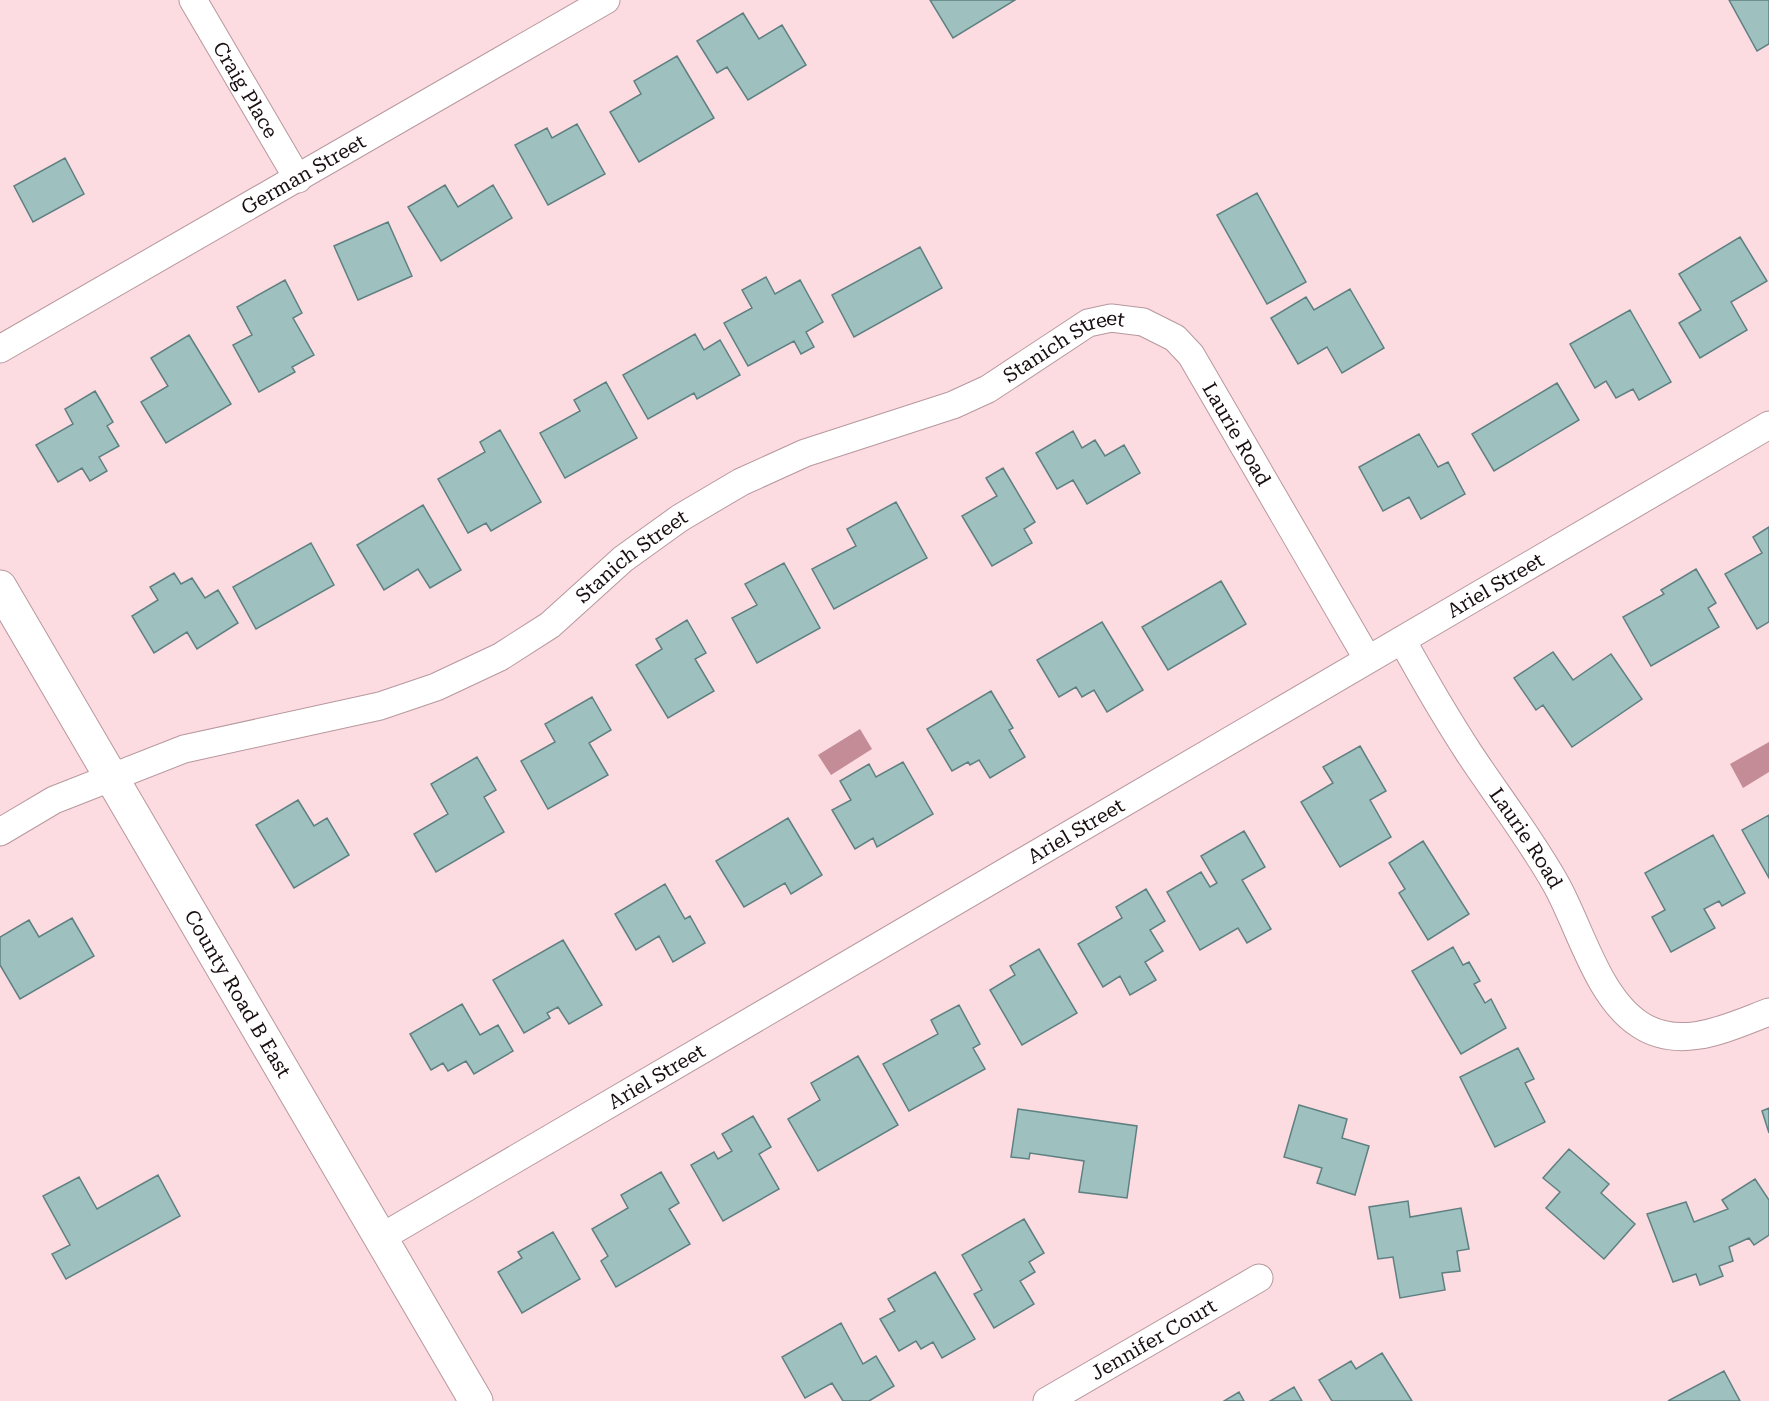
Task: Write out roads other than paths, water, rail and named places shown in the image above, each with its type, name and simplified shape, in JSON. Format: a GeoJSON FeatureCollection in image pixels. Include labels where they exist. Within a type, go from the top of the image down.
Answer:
{"type":"FeatureCollection","features":[{"type":"Feature","properties":{"kind":"street","name":"Craig Place"},"geometry":{"type":"LineString","coordinates":[[194,0],[298,180]]}},
{"type":"Feature","properties":{"kind":"street","name":"German Street"},"geometry":{"type":"LineString","coordinates":[[0,349],[298,180],[606,0]]}},
{"type":"Feature","properties":{"kind":"street","name":"Stanich Street"},"geometry":{"type":"LineString","coordinates":[[0,832],[54,800],[184,749],[380,706],[436,687],[500,657],[550,626],[623,559],[680,518],[741,482],[805,453],[962,401],[988,389],[1088,323],[1111,318],[1143,322]]}},
{"type":"Feature","properties":{"kind":"street","name":"Laurie Road"},"geometry":{"type":"LineString","coordinates":[[1143,322],[1175,338],[1203,372],[1367,658]]}},
{"type":"Feature","properties":{"kind":"street","name":"Ariel Street"},"geometry":{"type":"LineString","coordinates":[[382,1237],[1367,658],[1402,640],[1769,425]]}},
{"type":"Feature","properties":{"kind":"street","name":"County Road B East"},"geometry":{"type":"LineString","coordinates":[[0,587],[476,1401]]}},
{"type":"Feature","properties":{"kind":"street","name":"Laurie Road"},"geometry":{"type":"LineString","coordinates":[[1402,640],[1446,717],[1517,821],[1556,885],[1606,987],[1619,1007],[1639,1024],[1653,1031],[1680,1037],[1706,1035],[1769,1012]]}},
{"type":"Feature","properties":{"kind":"street","name":"Jennifer Court"},"geometry":{"type":"LineString","coordinates":[[1047,1401],[1259,1278]]}}]}
